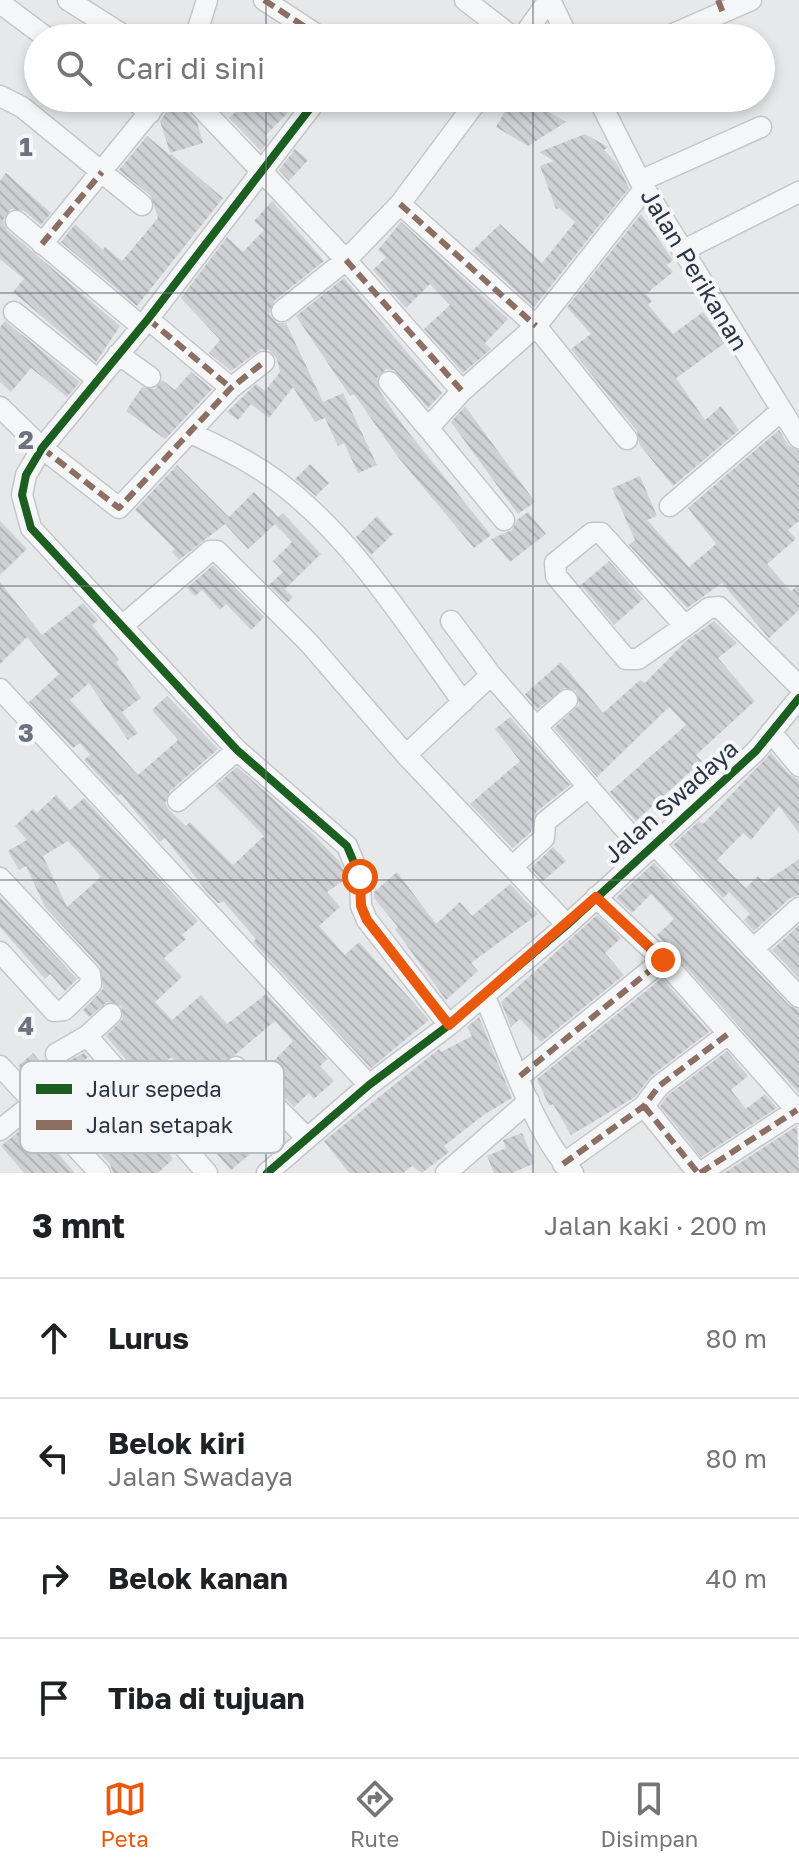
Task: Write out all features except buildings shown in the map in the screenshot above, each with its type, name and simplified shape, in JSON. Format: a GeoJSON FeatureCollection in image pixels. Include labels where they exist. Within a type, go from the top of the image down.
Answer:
{"type":"FeatureCollection","features":[{"type":"Feature","properties":{"kind":"street"},"geometry":{"type":"LineString","coordinates":[[68,0],[106,24]]}},
{"type":"Feature","properties":{"kind":"street"},"geometry":{"type":"LineString","coordinates":[[199,24],[207,0]]}},
{"type":"Feature","properties":{"kind":"street"},"geometry":{"type":"LineString","coordinates":[[264,0],[301,24]]}},
{"type":"Feature","properties":{"kind":"street"},"geometry":{"type":"LineString","coordinates":[[465,0],[496,24]]}},
{"type":"Feature","properties":{"kind":"street"},"geometry":{"type":"LineString","coordinates":[[532,24],[550,0],[561,24]]}},
{"type":"Feature","properties":{"kind":"street"},"geometry":{"type":"LineString","coordinates":[[689,24],[721,6],[751,0]]}},
{"type":"Feature","properties":{"kind":"street"},"geometry":{"type":"LineString","coordinates":[[0,3],[28,24]]}},
{"type":"Feature","properties":{"kind":"street"},"geometry":{"type":"LineString","coordinates":[[0,96],[24,109]]}},
{"type":"Feature","properties":{"kind":"street"},"geometry":{"type":"LineString","coordinates":[[28,112],[142,205]]}},
{"type":"Feature","properties":{"kind":"street"},"geometry":{"type":"LineString","coordinates":[[42,244],[150,112]]}},
{"type":"Feature","properties":{"kind":"street"},"geometry":{"type":"LineString","coordinates":[[205,112],[346,260],[462,391]]}},
{"type":"Feature","properties":{"kind":"street"},"geometry":{"type":"LineString","coordinates":[[308,112],[263,173],[42,448],[26,475],[22,495],[31,528],[237,750],[347,846],[360,877],[361,906],[367,920],[449,1025]]}},
{"type":"Feature","properties":{"kind":"street"},"geometry":{"type":"LineString","coordinates":[[282,311],[346,260],[400,204],[469,112]]}},
{"type":"Feature","properties":{"kind":"street","name":"Jalan Perikanan"},"geometry":{"type":"LineString","coordinates":[[605,112],[682,251],[799,438]]}},
{"type":"Feature","properties":{"kind":"street"},"geometry":{"type":"LineString","coordinates":[[428,428],[462,391],[536,326],[643,184],[761,127]]}},
{"type":"Feature","properties":{"kind":"street"},"geometry":{"type":"LineString","coordinates":[[682,251],[799,192]]}},
{"type":"Feature","properties":{"kind":"street"},"geometry":{"type":"LineString","coordinates":[[400,204],[536,326],[627,439]]}},
{"type":"Feature","properties":{"kind":"street"},"geometry":{"type":"LineString","coordinates":[[16,221],[231,388]]}},
{"type":"Feature","properties":{"kind":"street"},"geometry":{"type":"LineString","coordinates":[[14,312],[97,379]]}},
{"type":"Feature","properties":{"kind":"street"},"geometry":{"type":"LineString","coordinates":[[118,354],[150,377]]}},
{"type":"Feature","properties":{"kind":"street"},"geometry":{"type":"LineString","coordinates":[[0,407],[42,448],[119,508],[231,388],[264,362]]}},
{"type":"Feature","properties":{"kind":"street"},"geometry":{"type":"LineString","coordinates":[[389,382],[504,520]]}},
{"type":"Feature","properties":{"kind":"street"},"geometry":{"type":"LineString","coordinates":[[670,506],[781,411]]}},
{"type":"Feature","properties":{"kind":"street"},"geometry":{"type":"LineString","coordinates":[[191,433],[243,458],[278,481],[349,548],[463,702]]}},
{"type":"Feature","properties":{"kind":"street"},"geometry":{"type":"LineString","coordinates":[[685,626],[601,533],[592,533],[555,563],[556,576],[626,659],[638,659],[685,626],[709,608],[719,607],[799,686]]}},
{"type":"Feature","properties":{"kind":"street"},"geometry":{"type":"LineString","coordinates":[[122,626],[215,550],[329,665],[406,755],[514,865],[567,925]]}},
{"type":"Feature","properties":{"kind":"street"},"geometry":{"type":"LineString","coordinates":[[451,621],[491,675],[587,788],[799,997]]}},
{"type":"Feature","properties":{"kind":"street"},"geometry":{"type":"LineString","coordinates":[[406,755],[491,675]]}},
{"type":"Feature","properties":{"kind":"street"},"geometry":{"type":"LineString","coordinates":[[0,689],[369,1085]]}},
{"type":"Feature","properties":{"kind":"street","name":"Jalan Swadaya"},"geometry":{"type":"LineString","coordinates":[[267,1173],[369,1085],[449,1025],[567,925],[649,847],[714,792],[799,698]]}},
{"type":"Feature","properties":{"kind":"street"},"geometry":{"type":"LineString","coordinates":[[536,727],[567,700]]}},
{"type":"Feature","properties":{"kind":"street"},"geometry":{"type":"LineString","coordinates":[[771,732],[799,766]]}},
{"type":"Feature","properties":{"kind":"street"},"geometry":{"type":"LineString","coordinates":[[178,801],[237,750]]}},
{"type":"Feature","properties":{"kind":"street"},"geometry":{"type":"LineString","coordinates":[[514,865],[544,838],[545,822],[587,788]]}},
{"type":"Feature","properties":{"kind":"street"},"geometry":{"type":"LineString","coordinates":[[0,878],[90,974],[91,984],[64,1010],[54,1011],[0,952]]}},
{"type":"Feature","properties":{"kind":"street"},"geometry":{"type":"LineString","coordinates":[[596,897],[663,960],[798,1111],[699,1173],[644,1106]]}},
{"type":"Feature","properties":{"kind":"street"},"geometry":{"type":"LineString","coordinates":[[753,949],[799,908]]}},
{"type":"Feature","properties":{"kind":"street"},"geometry":{"type":"LineString","coordinates":[[520,1076],[663,960]]}},
{"type":"Feature","properties":{"kind":"street"},"geometry":{"type":"LineString","coordinates":[[484,995],[529,1101],[568,1168],[644,1106],[659,1086],[728,1034]]}},
{"type":"Feature","properties":{"kind":"street"},"geometry":{"type":"LineString","coordinates":[[56,1054],[87,1036],[111,1014]]}},
{"type":"Feature","properties":{"kind":"street"},"geometry":{"type":"LineString","coordinates":[[87,1036],[109,1061]]}},
{"type":"Feature","properties":{"kind":"street"},"geometry":{"type":"LineString","coordinates":[[0,1066],[20,1088]]}},
{"type":"Feature","properties":{"kind":"street"},"geometry":{"type":"LineString","coordinates":[[446,1173],[529,1101]]}},
{"type":"Feature","properties":{"kind":"street"},"geometry":{"type":"LineString","coordinates":[[0,1130],[20,1114]]}},
{"type":"Feature","properties":{"kind":"street"},"geometry":{"type":"LineString","coordinates":[[284,1115],[307,1138]]}},
{"type":"Feature","properties":{"kind":"street"},"geometry":{"type":"LineString","coordinates":[[79,1153],[96,1172]]}},
{"type":"Feature","properties":{"kind":"street"},"geometry":{"type":"LineString","coordinates":[[189,1153],[207,1173]]}},
{"type":"Feature","properties":{"kind":"marked path"},"geometry":{"type":"LineString","coordinates":[[264,0],[301,24]]}},
{"type":"Feature","properties":{"kind":"marked path"},"geometry":{"type":"LineString","coordinates":[[718,0],[723,13]]}},
{"type":"Feature","properties":{"kind":"marked path"},"geometry":{"type":"LineString","coordinates":[[42,244],[102,172]]}},
{"type":"Feature","properties":{"kind":"marked path"},"geometry":{"type":"LineString","coordinates":[[400,204],[536,326]]}},
{"type":"Feature","properties":{"kind":"marked path"},"geometry":{"type":"LineString","coordinates":[[346,260],[462,391]]}},
{"type":"Feature","properties":{"kind":"marked path"},"geometry":{"type":"LineString","coordinates":[[148,319],[231,388]]}},
{"type":"Feature","properties":{"kind":"marked path"},"geometry":{"type":"LineString","coordinates":[[42,448],[119,508],[231,388],[264,362]]}},
{"type":"Feature","properties":{"kind":"marked path"},"geometry":{"type":"LineString","coordinates":[[520,1076],[663,960]]}},
{"type":"Feature","properties":{"kind":"marked path"},"geometry":{"type":"LineString","coordinates":[[563,1164],[644,1106],[659,1086],[728,1034]]}},
{"type":"Feature","properties":{"kind":"marked path"},"geometry":{"type":"LineString","coordinates":[[644,1106],[698,1173]]}},
{"type":"Feature","properties":{"kind":"marked path"},"geometry":{"type":"LineString","coordinates":[[700,1173],[797,1110]]}},
{"type":"Feature","properties":{"kind":"cycle path"},"geometry":{"type":"LineString","coordinates":[[307,112],[148,319],[42,448],[26,475],[22,495],[31,528],[237,750],[347,846],[360,877],[361,906],[367,920],[449,1025]]}},
{"type":"Feature","properties":{"kind":"cycle path"},"geometry":{"type":"LineString","coordinates":[[267,1173],[369,1085],[449,1025],[567,925],[756,751],[799,698]]}},
{"type":"Feature","properties":{"kind":"route"},"geometry":{"type":"LineString","coordinates":[[360,877],[361,906],[367,920],[449,1025],[596,897],[663,960]]}}]}
